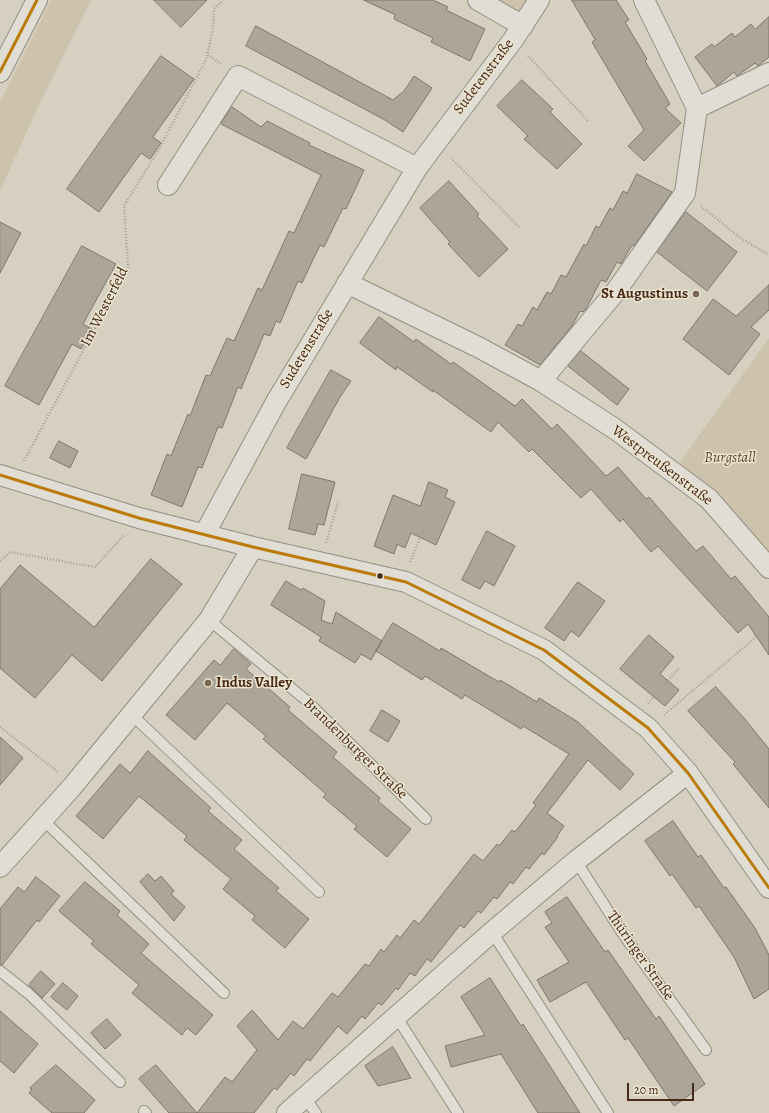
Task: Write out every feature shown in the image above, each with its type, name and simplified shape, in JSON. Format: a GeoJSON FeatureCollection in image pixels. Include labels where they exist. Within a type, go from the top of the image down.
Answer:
{"type":"FeatureCollection","features":[{"type":"Feature","properties":{"kind":"street"},"geometry":{"type":"LineString","coordinates":[[0,72],[37,0]]}},
{"type":"Feature","properties":{"kind":"street","name":"Sudetenstraße"},"geometry":{"type":"LineString","coordinates":[[478,0],[518,33]]}},
{"type":"Feature","properties":{"kind":"street","name":"Sudetenstraße"},"geometry":{"type":"LineString","coordinates":[[204,535],[276,402],[417,168],[518,33],[539,0]]}},
{"type":"Feature","properties":{"kind":"street"},"geometry":{"type":"LineString","coordinates":[[541,381],[616,291],[685,192],[697,108],[644,0]]}},
{"type":"Feature","properties":{"kind":"street"},"geometry":{"type":"LineString","coordinates":[[697,108],[769,73]]}},
{"type":"Feature","properties":{"kind":"street"},"geometry":{"type":"LineString","coordinates":[[168,184],[238,76],[417,168]]}},
{"type":"Feature","properties":{"kind":"street","name":"Westpreußenstraße"},"geometry":{"type":"LineString","coordinates":[[347,283],[478,347],[541,381],[615,429],[709,499],[769,568]]}},
{"type":"Feature","properties":{"kind":"street"},"geometry":{"type":"LineString","coordinates":[[7,477],[139,518],[252,547],[402,581],[544,650],[640,723],[688,773],[769,888]]}},
{"type":"Feature","properties":{"kind":"street"},"geometry":{"type":"LineString","coordinates":[[0,867],[72,787],[209,620],[252,547]]}},
{"type":"Feature","properties":{"kind":"street"},"geometry":{"type":"LineString","coordinates":[[287,1113],[311,1105],[396,1016],[576,861],[688,773]]}},
{"type":"Feature","properties":{"kind":"lane","name":"Brandenburger Straße"},"geometry":{"type":"LineString","coordinates":[[209,620],[307,701],[426,819]]}},
{"type":"Feature","properties":{"kind":"lane"},"geometry":{"type":"LineString","coordinates":[[132,715],[319,892]]}},
{"type":"Feature","properties":{"kind":"lane"},"geometry":{"type":"LineString","coordinates":[[43,820],[224,993]]}},
{"type":"Feature","properties":{"kind":"lane","name":"Thüringer Straße"},"geometry":{"type":"LineString","coordinates":[[576,861],[623,934],[706,1050]]}},
{"type":"Feature","properties":{"kind":"lane"},"geometry":{"type":"LineString","coordinates":[[492,932],[608,1113]]}},
{"type":"Feature","properties":{"kind":"lane"},"geometry":{"type":"LineString","coordinates":[[0,971],[29,994],[120,1082]]}},
{"type":"Feature","properties":{"kind":"lane"},"geometry":{"type":"LineString","coordinates":[[396,1016],[458,1113]]}},
{"type":"Feature","properties":{"kind":"path","name":"Im Westerfeld"},"geometry":{"type":"LineString","coordinates":[[7,477],[128,266],[124,206],[159,149],[206,60],[213,29],[214,9],[223,0]]}},
{"type":"Feature","properties":{"kind":"path"},"geometry":{"type":"LineString","coordinates":[[518,33],[588,121]]}},
{"type":"Feature","properties":{"kind":"path"},"geometry":{"type":"LineString","coordinates":[[435,142],[519,227]]}},
{"type":"Feature","properties":{"kind":"path"},"geometry":{"type":"LineString","coordinates":[[685,192],[740,237],[769,255]]}},
{"type":"Feature","properties":{"kind":"path"},"geometry":{"type":"LineString","coordinates":[[320,562],[338,502]]}},
{"type":"Feature","properties":{"kind":"path"},"geometry":{"type":"LineString","coordinates":[[402,581],[430,513]]}},
{"type":"Feature","properties":{"kind":"path"},"geometry":{"type":"LineString","coordinates":[[0,561],[10,552],[95,567],[139,518]]}},
{"type":"Feature","properties":{"kind":"path"},"geometry":{"type":"LineString","coordinates":[[640,723],[769,626]]}},
{"type":"Feature","properties":{"kind":"path"},"geometry":{"type":"LineString","coordinates":[[640,723],[649,703],[680,667]]}},
{"type":"Feature","properties":{"kind":"path"},"geometry":{"type":"LineString","coordinates":[[0,727],[65,778],[72,787]]}},
{"type":"Feature","properties":{"kind":"green space"},"geometry":{"type":"Polygon","coordinates":[[[51,0],[93,0],[89,4],[38,107],[0,191],[0,102],[51,0]]]}},
{"type":"Feature","properties":{"kind":"green space"},"geometry":{"type":"Polygon","coordinates":[[[489,0],[533,0],[521,19],[489,0]]]}},
{"type":"Feature","properties":{"kind":"green space","name":"Burgstall"},"geometry":{"type":"Polygon","coordinates":[[[769,338],[769,552],[680,462],[769,338]]]}},
{"type":"Feature","properties":{"kind":"building"},"geometry":{"type":"Polygon","coordinates":[[[154,0],[207,0],[181,27],[154,0]]]}},
{"type":"Feature","properties":{"kind":"building"},"geometry":{"type":"Polygon","coordinates":[[[364,0],[433,0],[448,7],[446,10],[485,29],[470,61],[431,42],[433,38],[394,19],[395,15],[364,0]]]}},
{"type":"Feature","properties":{"kind":"building"},"geometry":{"type":"Polygon","coordinates":[[[572,0],[616,0],[629,20],[625,22],[647,59],[645,61],[670,104],[665,108],[681,123],[644,161],[628,146],[644,130],[592,42],[595,40],[572,0]]]}},
{"type":"Feature","properties":{"kind":"building"},"geometry":{"type":"Polygon","coordinates":[[[769,17],[769,57],[758,66],[755,63],[737,76],[734,72],[717,86],[695,57],[712,44],[714,47],[732,33],[735,37],[751,24],[755,29],[769,17]]]}},
{"type":"Feature","properties":{"kind":"building"},"geometry":{"type":"Polygon","coordinates":[[[256,26],[393,100],[404,91],[414,76],[432,88],[403,132],[385,120],[246,46],[256,26]]]}},
{"type":"Feature","properties":{"kind":"building"},"geometry":{"type":"Polygon","coordinates":[[[161,56],[194,79],[153,137],[161,143],[150,159],[141,153],[99,212],[67,189],[161,56]]]}},
{"type":"Feature","properties":{"kind":"building"},"geometry":{"type":"Polygon","coordinates":[[[522,80],[553,109],[550,112],[582,144],[557,169],[524,139],[528,136],[497,106],[522,80]]]}},
{"type":"Feature","properties":{"kind":"building"},"geometry":{"type":"Polygon","coordinates":[[[232,107],[261,127],[267,121],[310,143],[309,145],[364,170],[346,209],[343,208],[324,247],[320,245],[302,283],[298,281],[280,323],[276,321],[270,336],[264,334],[241,389],[238,387],[222,428],[218,427],[202,468],[198,467],[182,507],[151,495],[167,454],[171,456],[188,414],[190,416],[206,375],[210,376],[227,338],[234,341],[258,288],[262,290],[289,231],[294,233],[321,175],[221,124],[232,107]]]}},
{"type":"Feature","properties":{"kind":"building"},"geometry":{"type":"Polygon","coordinates":[[[637,174],[672,192],[634,246],[632,245],[621,264],[617,262],[606,282],[601,280],[586,309],[583,312],[580,311],[572,326],[540,365],[505,345],[518,324],[522,326],[533,307],[537,310],[547,292],[551,294],[561,275],[566,277],[584,244],[586,246],[596,226],[599,228],[610,208],[613,210],[623,191],[627,193],[637,174]]]}},
{"type":"Feature","properties":{"kind":"building"},"geometry":{"type":"Polygon","coordinates":[[[449,181],[479,214],[477,216],[508,249],[479,277],[448,244],[450,242],[420,208],[449,181]]]}},
{"type":"Feature","properties":{"kind":"building","name":"St Augustinus"},"geometry":{"type":"Polygon","coordinates":[[[686,212],[737,252],[707,291],[657,252],[686,212]]]}},
{"type":"Feature","properties":{"kind":"building"},"geometry":{"type":"Polygon","coordinates":[[[0,222],[21,233],[0,273],[0,222]]]}},
{"type":"Feature","properties":{"kind":"building"},"geometry":{"type":"Polygon","coordinates":[[[82,246],[116,264],[83,324],[92,329],[81,349],[72,344],[39,405],[5,386],[82,246]]]}},
{"type":"Feature","properties":{"kind":"building"},"geometry":{"type":"Polygon","coordinates":[[[769,285],[769,310],[751,327],[760,334],[729,375],[683,339],[713,299],[736,316],[769,285]]]}},
{"type":"Feature","properties":{"kind":"building"},"geometry":{"type":"Polygon","coordinates":[[[379,317],[414,342],[416,339],[451,364],[453,362],[515,406],[522,399],[552,429],[557,424],[606,476],[618,467],[646,499],[649,497],[696,551],[703,546],[731,579],[735,576],[769,617],[769,655],[748,624],[738,633],[658,546],[651,552],[623,519],[620,522],[591,489],[581,498],[532,449],[529,452],[498,422],[491,432],[433,390],[433,392],[396,366],[396,370],[360,343],[379,317]]]}},
{"type":"Feature","properties":{"kind":"building"},"geometry":{"type":"Polygon","coordinates":[[[581,351],[629,389],[617,405],[568,366],[581,351]]]}},
{"type":"Feature","properties":{"kind":"building"},"geometry":{"type":"Polygon","coordinates":[[[331,370],[351,381],[340,397],[306,459],[287,448],[331,370]]]}},
{"type":"Feature","properties":{"kind":"building"},"geometry":{"type":"Polygon","coordinates":[[[59,441],[78,451],[70,468],[50,458],[59,441]]]}},
{"type":"Feature","properties":{"kind":"building"},"geometry":{"type":"Polygon","coordinates":[[[302,474],[335,482],[324,525],[318,524],[315,535],[289,529],[302,474]]]}},
{"type":"Feature","properties":{"kind":"building"},"geometry":{"type":"Polygon","coordinates":[[[429,482],[448,490],[445,497],[455,502],[436,545],[411,533],[405,548],[397,544],[394,554],[374,546],[393,495],[420,506],[429,482]]]}},
{"type":"Feature","properties":{"kind":"building"},"geometry":{"type":"Polygon","coordinates":[[[487,531],[515,546],[494,586],[485,581],[480,589],[462,580],[487,531]]]}},
{"type":"Feature","properties":{"kind":"building"},"geometry":{"type":"Polygon","coordinates":[[[151,559],[182,584],[102,681],[72,655],[35,698],[0,668],[0,589],[20,565],[94,627],[151,559]]]}},
{"type":"Feature","properties":{"kind":"building"},"geometry":{"type":"Polygon","coordinates":[[[286,581],[301,590],[303,588],[325,601],[321,620],[332,624],[336,612],[382,641],[371,660],[361,654],[355,663],[319,641],[321,637],[271,605],[286,581]]]}},
{"type":"Feature","properties":{"kind":"building"},"geometry":{"type":"Polygon","coordinates":[[[578,582],[605,601],[579,637],[571,631],[564,641],[545,628],[578,582]]]}},
{"type":"Feature","properties":{"kind":"building"},"geometry":{"type":"Polygon","coordinates":[[[393,623],[440,651],[441,648],[537,702],[539,698],[578,722],[634,774],[620,790],[588,760],[547,813],[564,826],[557,836],[558,837],[544,855],[542,853],[529,869],[526,867],[513,884],[510,882],[497,899],[494,897],[481,913],[478,911],[464,928],[460,925],[431,962],[427,959],[415,976],[410,973],[398,990],[396,988],[382,1005],[378,1003],[365,1019],[362,1016],[347,1034],[338,1026],[310,1061],[307,1059],[294,1076],[291,1073],[277,1090],[274,1088],[254,1113],[197,1113],[225,1077],[232,1082],[257,1050],[237,1026],[252,1010],[278,1040],[293,1021],[303,1029],[332,993],[338,997],[365,964],[369,966],[381,949],[384,952],[397,935],[400,938],[414,920],[419,924],[474,854],[483,861],[497,844],[499,846],[512,830],[515,832],[536,805],[533,803],[569,754],[523,726],[521,729],[465,695],[462,699],[425,676],[422,680],[376,651],[393,623]]]}},
{"type":"Feature","properties":{"kind":"building"},"geometry":{"type":"Polygon","coordinates":[[[649,635],[674,657],[660,674],[679,690],[665,706],[620,669],[649,635]]]}},
{"type":"Feature","properties":{"kind":"building"},"geometry":{"type":"Polygon","coordinates":[[[234,649],[251,664],[246,669],[290,707],[288,710],[337,752],[333,757],[380,798],[378,801],[411,829],[387,857],[354,829],[357,826],[323,797],[326,794],[263,739],[266,736],[227,703],[195,740],[166,715],[214,660],[220,665],[234,649]]]}},
{"type":"Feature","properties":{"kind":"building"},"geometry":{"type":"Polygon","coordinates":[[[716,687],[769,749],[769,808],[733,764],[735,762],[688,711],[716,687]]]}},
{"type":"Feature","properties":{"kind":"building"},"geometry":{"type":"Polygon","coordinates":[[[382,710],[400,721],[388,742],[370,731],[382,710]]]}},
{"type":"Feature","properties":{"kind":"building"},"geometry":{"type":"Polygon","coordinates":[[[0,737],[23,758],[0,785],[0,737]]]}},
{"type":"Feature","properties":{"kind":"building"},"geometry":{"type":"Polygon","coordinates":[[[148,751],[211,808],[208,811],[242,840],[234,849],[279,888],[276,891],[309,919],[285,948],[252,920],[255,916],[223,889],[231,879],[184,840],[187,836],[139,796],[103,839],[76,816],[120,764],[130,773],[148,751]]]}},
{"type":"Feature","properties":{"kind":"building"},"geometry":{"type":"Polygon","coordinates":[[[673,821],[698,857],[701,855],[724,888],[726,887],[755,928],[769,955],[769,989],[754,999],[734,957],[699,906],[696,908],[672,874],[670,876],[645,841],[673,821]]]}},
{"type":"Feature","properties":{"kind":"building"},"geometry":{"type":"Polygon","coordinates":[[[148,874],[155,881],[161,876],[174,891],[171,894],[185,907],[174,921],[140,882],[148,874]]]}},
{"type":"Feature","properties":{"kind":"building"},"geometry":{"type":"Polygon","coordinates":[[[36,877],[60,896],[39,922],[37,920],[2,965],[0,965],[0,909],[18,887],[24,892],[36,877]]]}},
{"type":"Feature","properties":{"kind":"building"},"geometry":{"type":"Polygon","coordinates":[[[85,882],[120,911],[117,915],[149,944],[141,953],[213,1015],[196,1035],[187,1028],[182,1035],[132,993],[139,985],[91,944],[94,941],[59,911],[85,882]]]}},
{"type":"Feature","properties":{"kind":"building"},"geometry":{"type":"Polygon","coordinates":[[[567,897],[605,952],[608,950],[656,1019],[659,1016],[705,1084],[674,1106],[628,1038],[625,1040],[586,982],[550,1002],[537,980],[569,962],[545,927],[552,923],[545,912],[567,897]]]}},
{"type":"Feature","properties":{"kind":"building"},"geometry":{"type":"Polygon","coordinates":[[[41,971],[55,984],[42,998],[29,985],[41,971]]]}},
{"type":"Feature","properties":{"kind":"building"},"geometry":{"type":"Polygon","coordinates":[[[490,978],[521,1026],[523,1024],[580,1113],[538,1113],[501,1054],[451,1067],[445,1046],[485,1035],[461,997],[490,978]]]}},
{"type":"Feature","properties":{"kind":"building"},"geometry":{"type":"Polygon","coordinates":[[[63,983],[78,996],[67,1010],[51,997],[63,983]]]}},
{"type":"Feature","properties":{"kind":"building"},"geometry":{"type":"Polygon","coordinates":[[[0,1011],[38,1044],[14,1073],[0,1061],[0,1011]]]}},
{"type":"Feature","properties":{"kind":"building"},"geometry":{"type":"Polygon","coordinates":[[[107,1019],[121,1035],[105,1049],[91,1033],[107,1019]]]}},
{"type":"Feature","properties":{"kind":"building"},"geometry":{"type":"Polygon","coordinates":[[[393,1047],[411,1078],[378,1086],[365,1066],[393,1047]]]}},
{"type":"Feature","properties":{"kind":"building"},"geometry":{"type":"Polygon","coordinates":[[[56,1065],[95,1100],[84,1113],[52,1113],[29,1093],[32,1089],[30,1088],[56,1065]]]}},
{"type":"Feature","properties":{"kind":"building"},"geometry":{"type":"Polygon","coordinates":[[[156,1065],[197,1113],[169,1113],[139,1079],[156,1065]]]}},
{"type":"Feature","properties":{"kind":"transit line"},"geometry":{"type":"LineString","coordinates":[[0,72],[37,0]]}},
{"type":"Feature","properties":{"kind":"transit line"},"geometry":{"type":"LineString","coordinates":[[0,475],[139,518],[253,547],[406,582],[544,650],[648,728],[688,773],[769,888]]}},
{"type":"Feature","properties":{"kind":"place","name":"St Augustinus"},"geometry":{"type":"Point","coordinates":[696,294]}},
{"type":"Feature","properties":{"kind":"place","name":"Indus Valley"},"geometry":{"type":"Point","coordinates":[208,683]}}]}
